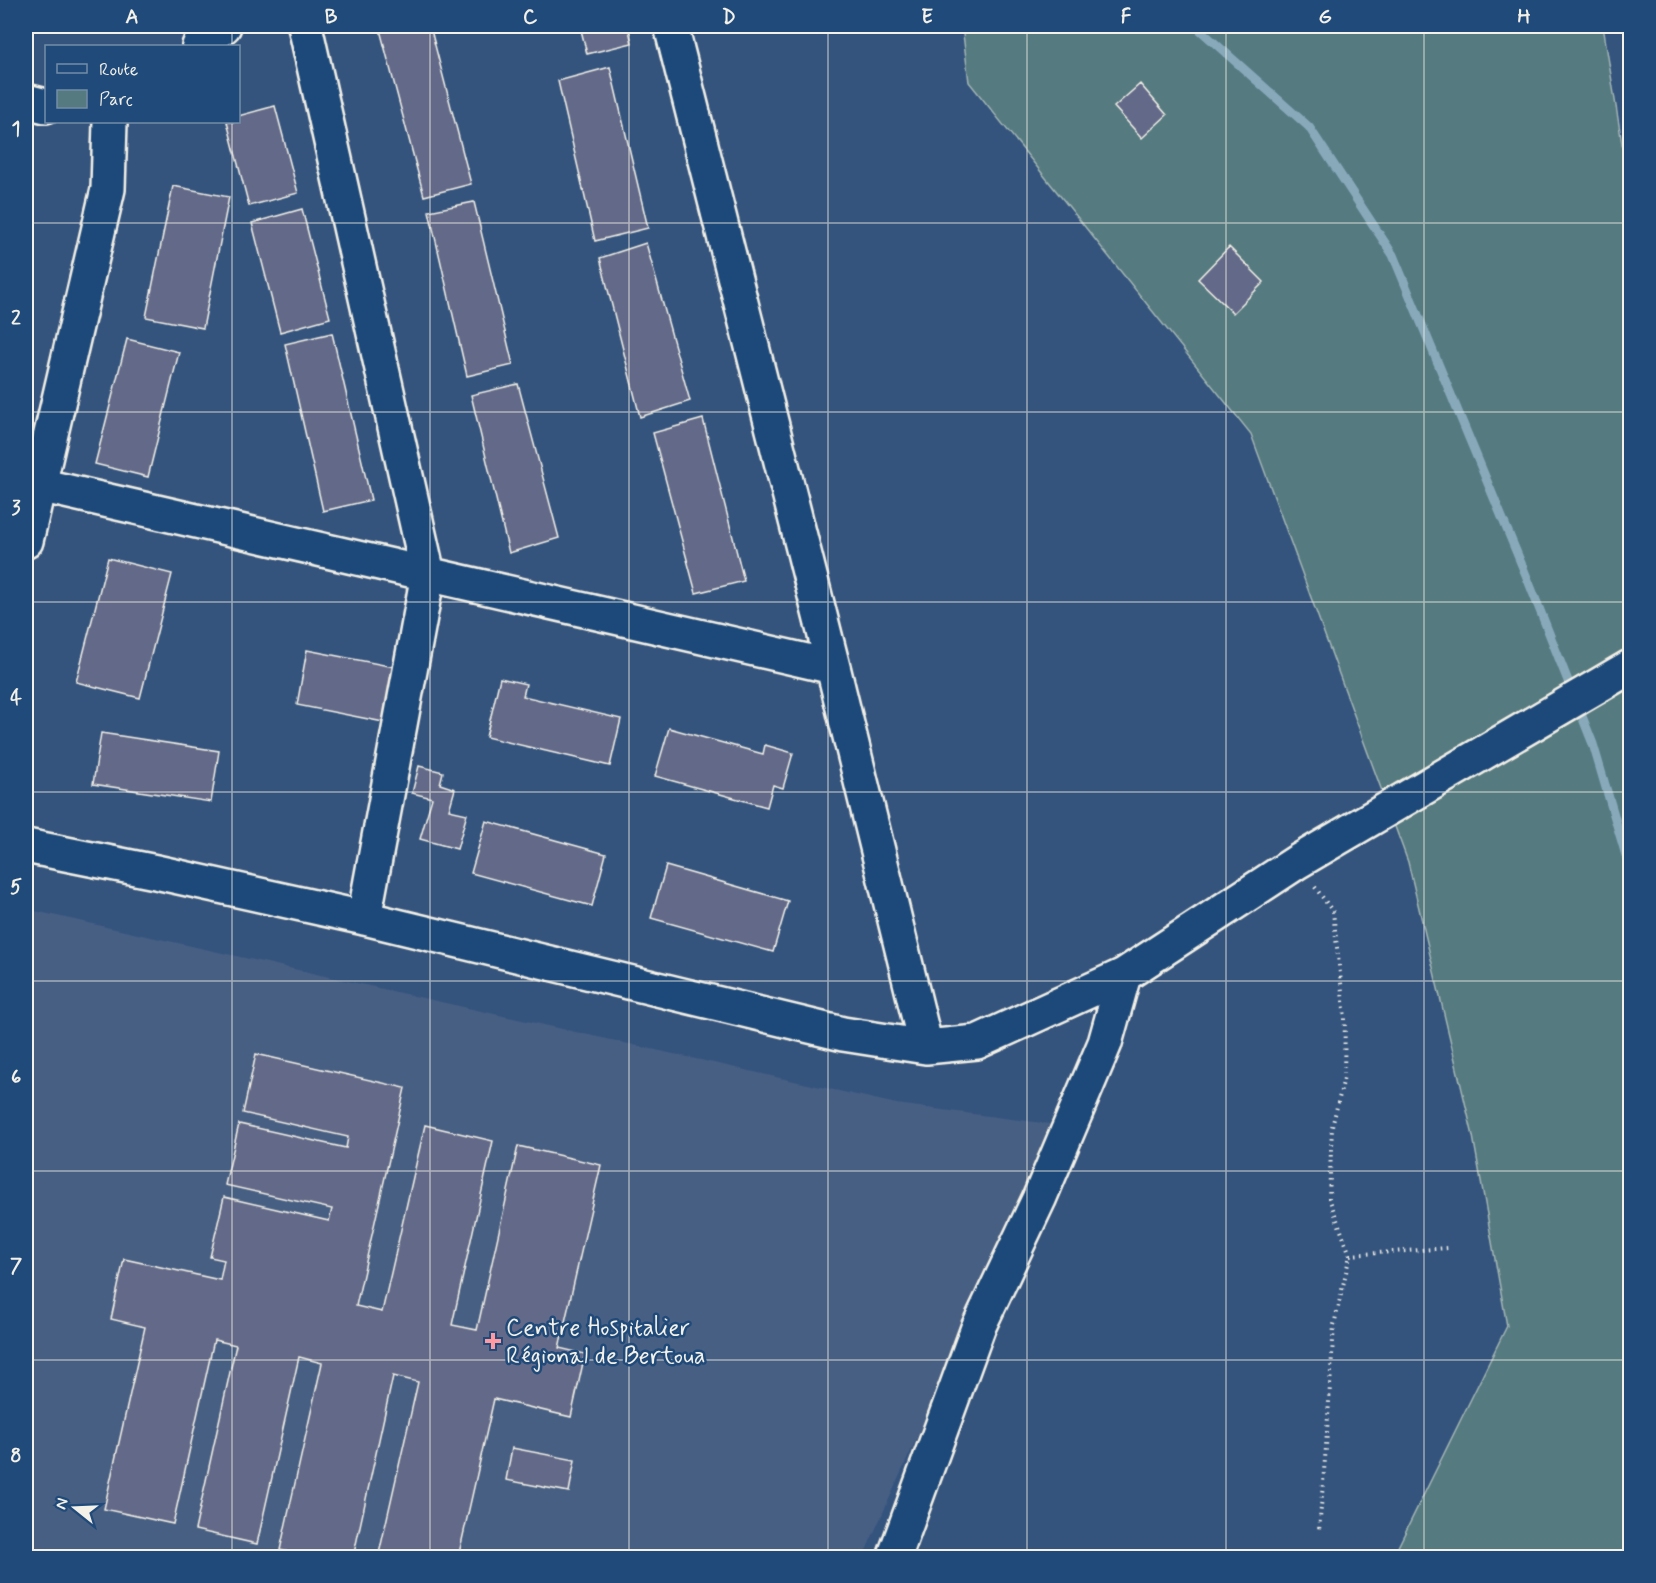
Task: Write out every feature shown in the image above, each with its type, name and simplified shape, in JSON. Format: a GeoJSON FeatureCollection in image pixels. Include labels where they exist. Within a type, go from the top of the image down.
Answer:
{"type":"FeatureCollection","features":[{"type":"Feature","properties":{"kind":"street"},"geometry":{"type":"LineString","coordinates":[[200,45],[224,26]]}},
{"type":"Feature","properties":{"kind":"street"},"geometry":{"type":"LineString","coordinates":[[305,26],[428,574],[364,918]]}},
{"type":"Feature","properties":{"kind":"street"},"geometry":{"type":"LineString","coordinates":[[671,26],[833,667],[926,1047]]}},
{"type":"Feature","properties":{"kind":"street"},"geometry":{"type":"LineString","coordinates":[[26,101],[45,106]]}},
{"type":"Feature","properties":{"kind":"street"},"geometry":{"type":"LineString","coordinates":[[26,541],[108,189],[110,123]]}},
{"type":"Feature","properties":{"kind":"street"},"geometry":{"type":"LineString","coordinates":[[39,485],[833,667]]}},
{"type":"Feature","properties":{"kind":"street"},"geometry":{"type":"LineString","coordinates":[[26,846],[364,918],[843,1034],[926,1047],[976,1042],[1124,975],[1297,862],[1630,667]]}},
{"type":"Feature","properties":{"kind":"street"},"geometry":{"type":"LineString","coordinates":[[894,1557],[978,1328],[1039,1200],[1105,1043],[1124,975]]}},
{"type":"Feature","properties":{"kind":"path"},"geometry":{"type":"LineString","coordinates":[[1297,862],[1333,912],[1345,1018],[1344,1078],[1332,1127],[1329,1198],[1350,1255],[1334,1325],[1319,1531]]}},
{"type":"Feature","properties":{"kind":"path"},"geometry":{"type":"LineString","coordinates":[[1350,1255],[1448,1248]]}},
{"type":"Feature","properties":{"kind":"shaded area","name":"Centre Hospitalier Régional de Bertoua"},"geometry":{"type":"Polygon","coordinates":[[[26,909],[897,1104],[1058,1125],[863,1557],[26,1558],[26,909]]]}},
{"type":"Feature","properties":{"kind":"green space"},"geometry":{"type":"Polygon","coordinates":[[[962,26],[1603,26],[1630,193],[1630,1557],[1393,1557],[1507,1326],[1473,1136],[1408,862],[1251,434],[969,82],[962,26]]]}},
{"type":"Feature","properties":{"kind":"building"},"geometry":{"type":"Polygon","coordinates":[[[379,26],[430,26],[471,184],[424,196],[379,26]]]}},
{"type":"Feature","properties":{"kind":"building"},"geometry":{"type":"Polygon","coordinates":[[[580,26],[628,26],[632,43],[587,54],[580,26]]]}},
{"type":"Feature","properties":{"kind":"building"},"geometry":{"type":"Polygon","coordinates":[[[610,67],[648,228],[595,241],[558,81],[610,67]]]}},
{"type":"Feature","properties":{"kind":"building"},"geometry":{"type":"Polygon","coordinates":[[[1140,84],[1167,115],[1142,138],[1114,107],[1140,84]]]}},
{"type":"Feature","properties":{"kind":"building"},"geometry":{"type":"Polygon","coordinates":[[[275,106],[298,193],[249,206],[227,123],[240,123],[240,115],[275,106]]]}},
{"type":"Feature","properties":{"kind":"building"},"geometry":{"type":"Polygon","coordinates":[[[173,186],[229,197],[203,328],[146,317],[173,186]]]}},
{"type":"Feature","properties":{"kind":"building"},"geometry":{"type":"Polygon","coordinates":[[[474,202],[513,365],[467,376],[429,211],[474,202]]]}},
{"type":"Feature","properties":{"kind":"building"},"geometry":{"type":"Polygon","coordinates":[[[302,209],[330,318],[280,332],[252,223],[302,209]]]}},
{"type":"Feature","properties":{"kind":"building"},"geometry":{"type":"Polygon","coordinates":[[[646,243],[690,401],[640,417],[600,258],[646,243]]]}},
{"type":"Feature","properties":{"kind":"building"},"geometry":{"type":"Polygon","coordinates":[[[1229,247],[1264,282],[1233,313],[1198,279],[1229,247]]]}},
{"type":"Feature","properties":{"kind":"building"},"geometry":{"type":"Polygon","coordinates":[[[332,333],[371,500],[323,511],[285,344],[332,333]]]}},
{"type":"Feature","properties":{"kind":"building"},"geometry":{"type":"Polygon","coordinates":[[[127,339],[179,352],[148,477],[95,464],[127,339]]]}},
{"type":"Feature","properties":{"kind":"building"},"geometry":{"type":"Polygon","coordinates":[[[518,384],[559,538],[509,553],[471,395],[518,384]]]}},
{"type":"Feature","properties":{"kind":"building"},"geometry":{"type":"Polygon","coordinates":[[[703,419],[744,581],[696,593],[653,433],[703,419]]]}},
{"type":"Feature","properties":{"kind":"building"},"geometry":{"type":"Polygon","coordinates":[[[108,558],[172,574],[140,698],[76,682],[108,558]]]}},
{"type":"Feature","properties":{"kind":"building"},"geometry":{"type":"Polygon","coordinates":[[[307,650],[425,673],[414,728],[297,705],[307,650]]]}},
{"type":"Feature","properties":{"kind":"building"},"geometry":{"type":"Polygon","coordinates":[[[500,678],[526,684],[523,696],[621,719],[610,766],[486,737],[500,678]]]}},
{"type":"Feature","properties":{"kind":"building"},"geometry":{"type":"Polygon","coordinates":[[[669,728],[763,754],[765,745],[793,753],[783,788],[773,785],[767,807],[655,776],[669,728]]]}},
{"type":"Feature","properties":{"kind":"building"},"geometry":{"type":"Polygon","coordinates":[[[101,733],[219,751],[211,802],[93,784],[101,733]]]}},
{"type":"Feature","properties":{"kind":"building"},"geometry":{"type":"Polygon","coordinates":[[[419,766],[443,772],[440,784],[455,789],[449,810],[467,814],[457,849],[420,839],[432,798],[412,793],[419,766]]]}},
{"type":"Feature","properties":{"kind":"building"},"geometry":{"type":"Polygon","coordinates":[[[486,821],[606,854],[592,906],[471,873],[486,821]]]}},
{"type":"Feature","properties":{"kind":"building"},"geometry":{"type":"Polygon","coordinates":[[[666,866],[788,901],[773,952],[651,918],[666,866]]]}},
{"type":"Feature","properties":{"kind":"building"},"geometry":{"type":"Polygon","coordinates":[[[256,1054],[405,1088],[356,1306],[382,1312],[425,1125],[493,1141],[452,1325],[477,1330],[518,1146],[601,1165],[559,1348],[585,1354],[571,1417],[494,1399],[458,1558],[378,1558],[418,1382],[393,1376],[353,1558],[315,1558],[280,1550],[322,1363],[299,1357],[257,1544],[195,1530],[236,1345],[214,1340],[173,1524],[104,1509],[145,1327],[111,1319],[124,1259],[220,1280],[224,1260],[210,1257],[224,1197],[329,1221],[332,1209],[225,1185],[239,1124],[346,1148],[348,1137],[243,1113],[256,1054]]]}},
{"type":"Feature","properties":{"kind":"building"},"geometry":{"type":"Polygon","coordinates":[[[512,1448],[575,1460],[569,1492],[506,1480],[512,1448]]]}},
{"type":"Feature","properties":{"kind":"waterway"},"geometry":{"type":"LineString","coordinates":[[1199,26],[1199,29],[1309,127],[1393,255],[1526,575],[1593,744],[1630,869]]}},
{"type":"Feature","properties":{"kind":"place","name":"Centre Hospitalier Régional de Bertoua"},"geometry":{"type":"Point","coordinates":[493,1341]}}]}
